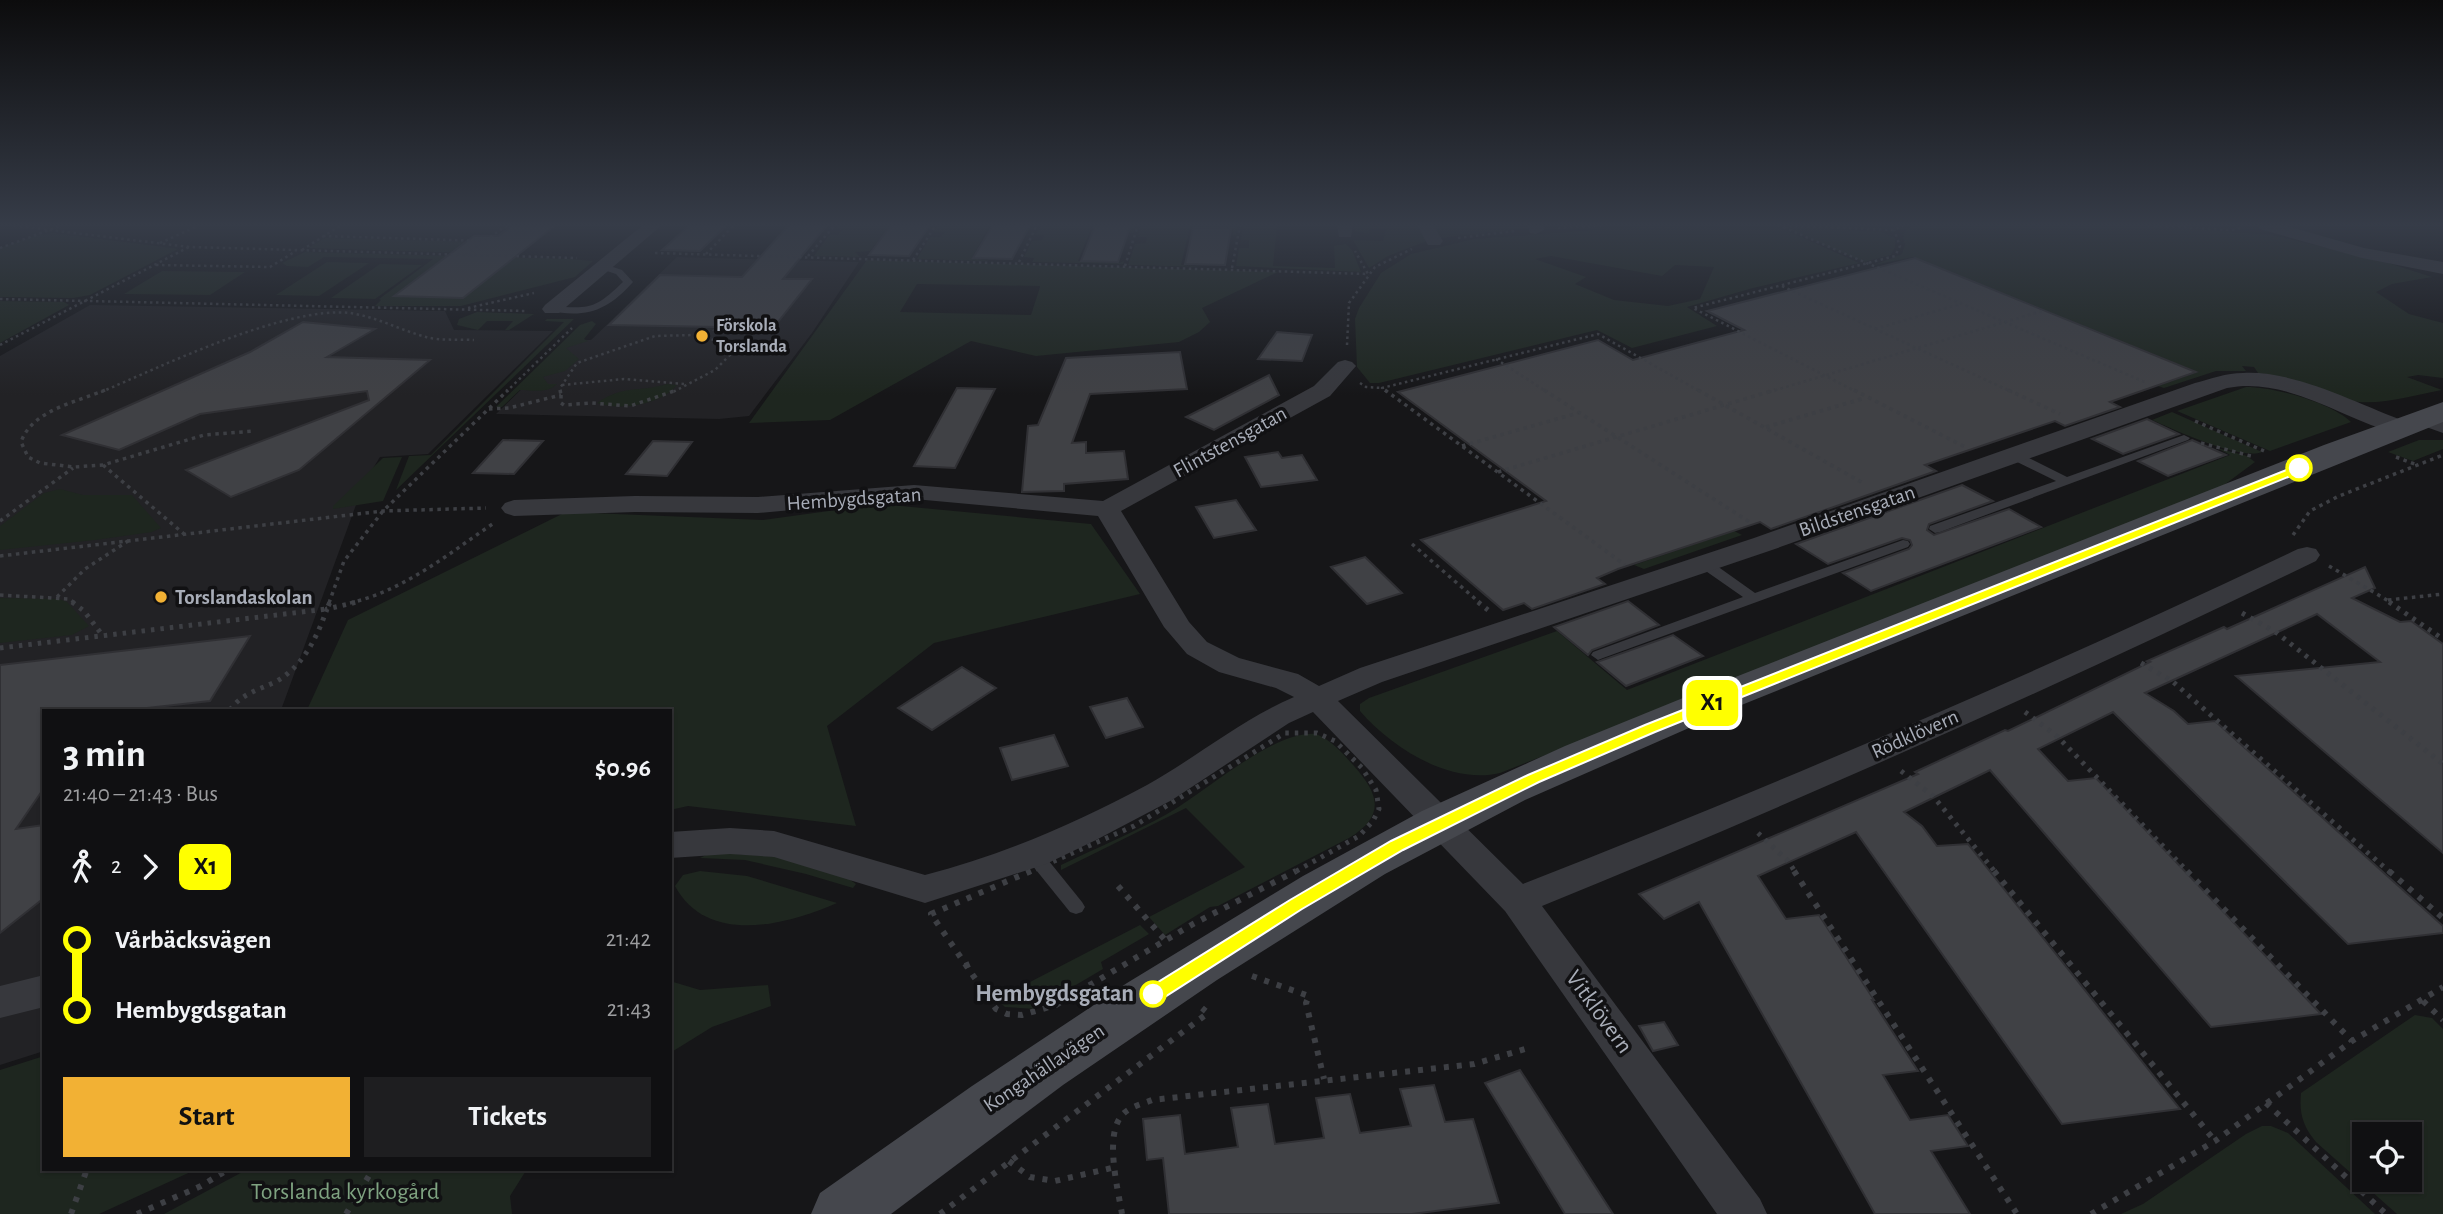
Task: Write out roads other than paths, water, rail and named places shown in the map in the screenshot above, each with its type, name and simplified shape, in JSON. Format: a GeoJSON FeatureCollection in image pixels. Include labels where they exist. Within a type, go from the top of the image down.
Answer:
{"type":"FeatureCollection","features":[{"type":"Feature","properties":{"kind":"street"},"geometry":{"type":"LineString","coordinates":[[543,310],[586,282]]}},
{"type":"Feature","properties":{"kind":"street","name":"Flintstensgatan"},"geometry":{"type":"LineString","coordinates":[[1107,509],[1322,391],[1345,366]]}},
{"type":"Feature","properties":{"kind":"street","name":"Bildstensgatan"},"geometry":{"type":"LineString","coordinates":[[1316,697],[1371,675],[1891,500],[2231,379],[2264,380],[2427,421]]}},
{"type":"Feature","properties":{"kind":"street","name":"Kongahällavägen"},"geometry":{"type":"LineString","coordinates":[[842,1214],[1037,1071],[1153,994],[1296,904],[1439,823],[1650,728],[2427,421]]}},
{"type":"Feature","properties":{"kind":"street","name":"Hembygdsgatan"},"geometry":{"type":"LineString","coordinates":[[514,508],[758,505],[914,492],[1107,509]]}},
{"type":"Feature","properties":{"kind":"street"},"geometry":{"type":"LineString","coordinates":[[1107,509],[1178,627],[1197,648],[1229,665],[1287,681],[1316,697],[1439,823]]}},
{"type":"Feature","properties":{"kind":"street","name":"Rödklövern"},"geometry":{"type":"LineString","coordinates":[[1518,901],[1737,814],[2217,599],[2307,555]]}},
{"type":"Feature","properties":{"kind":"street"},"geometry":{"type":"LineString","coordinates":[[672,845],[730,841],[774,844],[925,890],[1034,855],[1160,792],[1278,716],[1316,697]]}},
{"type":"Feature","properties":{"kind":"street","name":"Vitklövern"},"geometry":{"type":"LineString","coordinates":[[1439,823],[1518,901],[1744,1214]]}},
{"type":"Feature","properties":{"kind":"street"},"geometry":{"type":"LineString","coordinates":[[0,1002],[42,992]]}},
{"type":"Feature","properties":{"kind":"lane"},"geometry":{"type":"LineString","coordinates":[[543,310],[583,312],[603,306],[628,282]]}},
{"type":"Feature","properties":{"kind":"lane"},"geometry":{"type":"LineString","coordinates":[[1935,529],[2184,438]]}},
{"type":"Feature","properties":{"kind":"lane"},"geometry":{"type":"LineString","coordinates":[[2006,460],[2066,481]]}},
{"type":"Feature","properties":{"kind":"lane"},"geometry":{"type":"LineString","coordinates":[[1598,655],[1903,544]]}},
{"type":"Feature","properties":{"kind":"lane"},"geometry":{"type":"LineString","coordinates":[[1705,564],[1753,598]]}},
{"type":"Feature","properties":{"kind":"lane"},"geometry":{"type":"LineString","coordinates":[[1034,855],[1076,907]]}},
{"type":"Feature","properties":{"kind":"place","name":"Förskola Torslanda"},"geometry":{"type":"Point","coordinates":[702,336]}},
{"type":"Feature","properties":{"kind":"place","name":"Torslandaskolan"},"geometry":{"type":"Point","coordinates":[161,597]}},
{"type":"Feature","properties":{"kind":"place","name":"Hembygdsgatan"},"geometry":{"type":"Point","coordinates":[1153,994]}},
{"type":"Feature","properties":{"kind":"park label","name":"Torslanda kyrkogård"},"geometry":{"type":"Point","coordinates":[345,1192]}}]}
